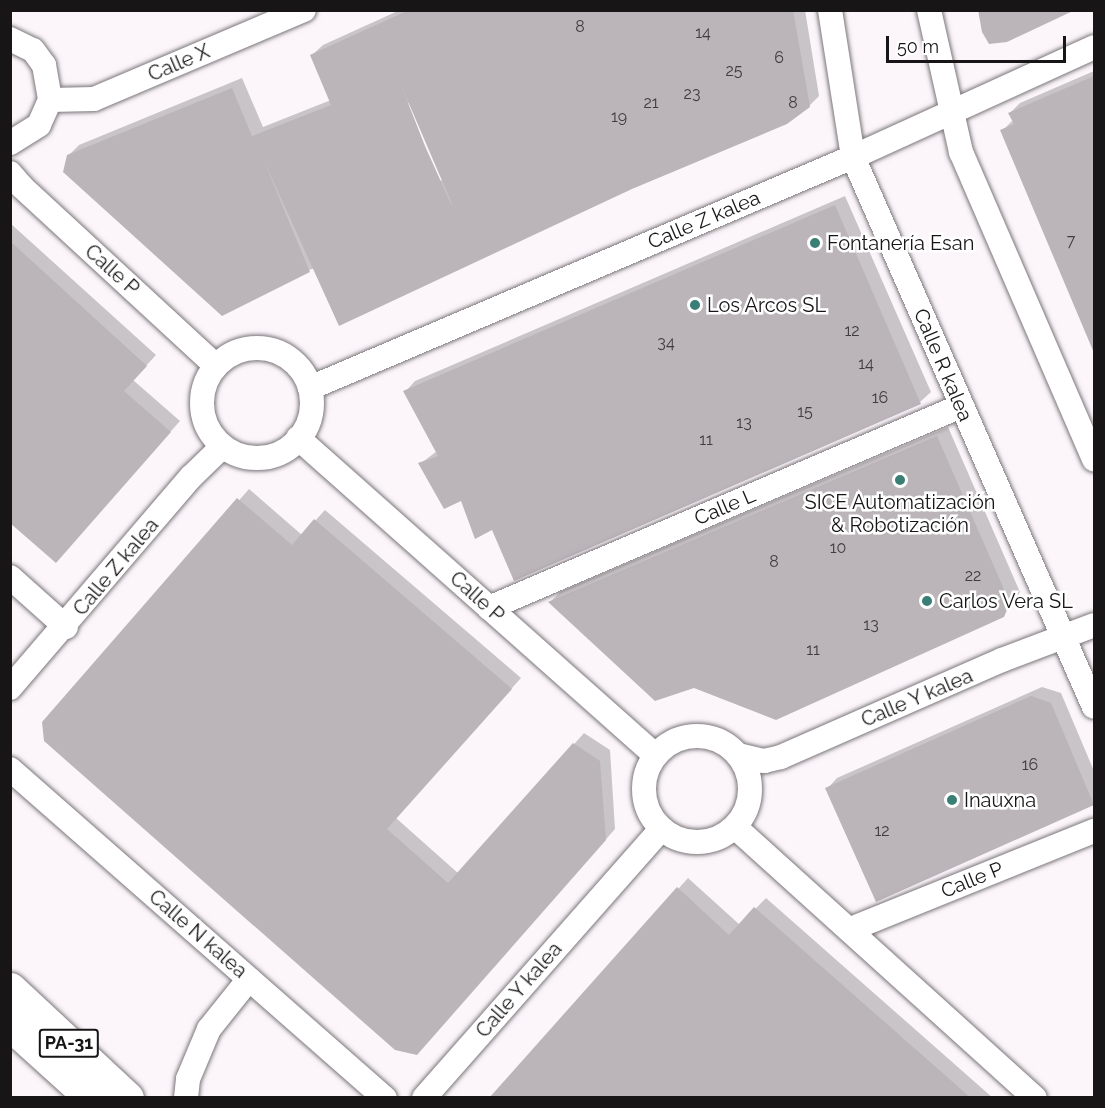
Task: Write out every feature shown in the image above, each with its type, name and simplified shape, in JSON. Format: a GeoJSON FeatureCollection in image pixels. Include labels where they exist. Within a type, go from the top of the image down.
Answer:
{"type":"FeatureCollection","features":[{"type":"Feature","properties":{"kind":"highway","name":"PA-31"},"geometry":{"type":"LineString","coordinates":[[10,989],[127,1098]]}},
{"type":"Feature","properties":{"kind":"highway"},"geometry":{"type":"LineString","coordinates":[[10,1024],[92,1098]]}},
{"type":"Feature","properties":{"kind":"street","name":"Calle X"},"geometry":{"type":"LineString","coordinates":[[50,100],[94,99],[304,10]]}},
{"type":"Feature","properties":{"kind":"street","name":"Calle R kalea"},"geometry":{"type":"LineString","coordinates":[[830,10],[853,157],[1063,639],[1095,707]]}},
{"type":"Feature","properties":{"kind":"street"},"geometry":{"type":"LineString","coordinates":[[929,10],[961,152],[1095,460]]}},
{"type":"Feature","properties":{"kind":"street"},"geometry":{"type":"LineString","coordinates":[[10,39],[33,50],[44,64],[50,100],[39,125],[10,142]]}},
{"type":"Feature","properties":{"kind":"street","name":"Calle Z kalea"},"geometry":{"type":"LineString","coordinates":[[310,387],[853,157],[1095,47]]}},
{"type":"Feature","properties":{"kind":"street","name":"Calle P"},"geometry":{"type":"LineString","coordinates":[[10,172],[22,188],[216,366]]}},
{"type":"Feature","properties":{"kind":"street"},"geometry":{"type":"LineString","coordinates":[[258,348],[281,353],[299,368],[310,387],[312,411],[298,438],[288,449],[267,458],[243,457],[222,447],[210,434],[202,408],[206,381],[216,366],[235,353],[258,348]]}},
{"type":"Feature","properties":{"kind":"street","name":"Calle L"},"geometry":{"type":"LineString","coordinates":[[489,608],[961,406]]}},
{"type":"Feature","properties":{"kind":"street","name":"Calle P"},"geometry":{"type":"LineString","coordinates":[[298,438],[655,755]]}},
{"type":"Feature","properties":{"kind":"street","name":"Calle Z kalea"},"geometry":{"type":"LineString","coordinates":[[10,688],[66,627],[192,476],[222,447]]}},
{"type":"Feature","properties":{"kind":"street"},"geometry":{"type":"LineString","coordinates":[[10,577],[66,627]]}},
{"type":"Feature","properties":{"kind":"street","name":"Calle Y kalea"},"geometry":{"type":"LineString","coordinates":[[738,755],[764,761],[781,757],[1002,660],[1063,639],[1095,625]]}},
{"type":"Feature","properties":{"kind":"street"},"geometry":{"type":"LineString","coordinates":[[687,736],[715,740],[738,755],[750,784],[747,807],[735,827],[718,838],[698,843],[678,840],[660,829],[648,813],[643,793],[645,773],[655,755],[669,743],[687,736]]}},
{"type":"Feature","properties":{"kind":"street","name":"Calle N kalea"},"geometry":{"type":"LineString","coordinates":[[10,769],[385,1098]]}},
{"type":"Feature","properties":{"kind":"street"},"geometry":{"type":"LineString","coordinates":[[735,827],[1035,1098]]}},
{"type":"Feature","properties":{"kind":"street","name":"Calle Y kalea"},"geometry":{"type":"LineString","coordinates":[[424,1098],[660,829]]}},
{"type":"Feature","properties":{"kind":"street","name":"Calle P"},"geometry":{"type":"LineString","coordinates":[[850,929],[1095,831]]}},
{"type":"Feature","properties":{"kind":"street"},"geometry":{"type":"LineString","coordinates":[[186,1098],[188,1079],[209,1029],[249,979]]}},
{"type":"Feature","properties":{"kind":"building"},"geometry":{"type":"Polygon","coordinates":[[[409,10],[793,10],[810,107],[787,124],[632,189],[339,326],[264,161],[310,272],[222,316],[63,172],[67,155],[232,88],[252,136],[331,105],[310,55],[409,10]],[[401,85],[425,146],[452,204],[401,85]]]}},
{"type":"Feature","properties":{"kind":"building"},"geometry":{"type":"Polygon","coordinates":[[[978,10],[1075,10],[1007,42],[989,44],[982,32],[978,10]]]}},
{"type":"Feature","properties":{"kind":"building"},"geometry":{"type":"Polygon","coordinates":[[[1094,76],[1094,353],[1000,130],[1014,124],[1008,113],[1094,76]]]}},
{"type":"Feature","properties":{"kind":"building"},"geometry":{"type":"Polygon","coordinates":[[[835,205],[921,404],[514,581],[492,530],[475,539],[461,501],[444,509],[418,463],[438,456],[403,391],[835,205]]]}},
{"type":"Feature","properties":{"kind":"building"},"geometry":{"type":"Polygon","coordinates":[[[10,241],[147,366],[124,391],[171,432],[56,563],[10,523],[10,241]]]}},
{"type":"Feature","properties":{"kind":"building"},"geometry":{"type":"Polygon","coordinates":[[[937,436],[1010,603],[1004,617],[776,720],[694,688],[655,701],[548,602],[937,436]]]}},
{"type":"Feature","properties":{"kind":"building"},"geometry":{"type":"Polygon","coordinates":[[[237,498],[292,545],[314,519],[512,689],[387,829],[448,883],[573,743],[600,761],[606,840],[417,1055],[395,1050],[44,741],[42,722],[237,498]]]}},
{"type":"Feature","properties":{"kind":"building"},"geometry":{"type":"Polygon","coordinates":[[[1031,696],[1051,703],[1094,805],[876,902],[825,788],[1031,696]]]}},
{"type":"Feature","properties":{"kind":"building"},"geometry":{"type":"Polygon","coordinates":[[[677,887],[729,935],[754,907],[971,1098],[489,1098],[677,887]]]}},
{"type":"Feature","properties":{"kind":"place","name":"Fontanería Esan"},"geometry":{"type":"Point","coordinates":[815,243]}},
{"type":"Feature","properties":{"kind":"place","name":"Los Arcos SL"},"geometry":{"type":"Point","coordinates":[695,305]}},
{"type":"Feature","properties":{"kind":"place","name":"SICE Automatización & Robotización"},"geometry":{"type":"Point","coordinates":[900,480]}},
{"type":"Feature","properties":{"kind":"place","name":"Carlos Vera SL"},"geometry":{"type":"Point","coordinates":[927,601]}},
{"type":"Feature","properties":{"kind":"place","name":"Inauxna"},"geometry":{"type":"Point","coordinates":[952,800]}}]}
